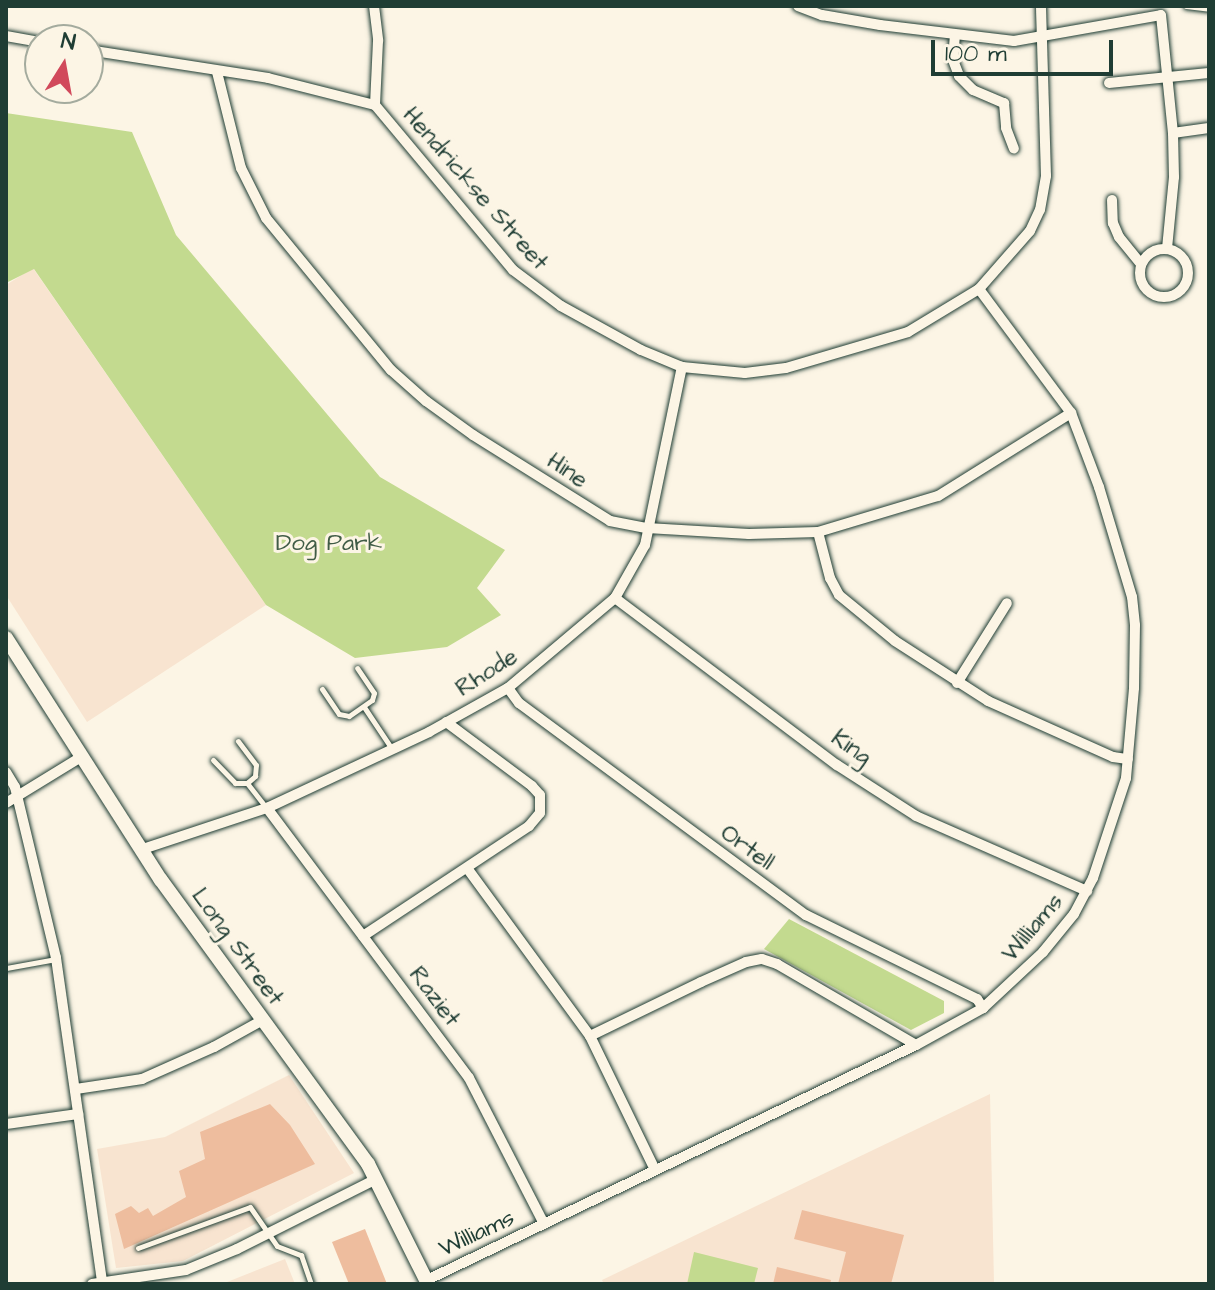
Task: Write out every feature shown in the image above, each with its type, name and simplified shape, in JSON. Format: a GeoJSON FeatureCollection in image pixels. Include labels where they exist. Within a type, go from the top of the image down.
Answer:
{"type":"FeatureCollection","features":[{"type":"Feature","properties":{"kind":"street","name":"Hendrickse Street"},"geometry":{"type":"LineString","coordinates":[[374,6],[378,41],[375,105],[513,270],[532,286],[641,350],[682,367],[745,373],[786,368],[908,332],[979,289],[1030,231],[1044,192],[1041,6]]}},
{"type":"Feature","properties":{"kind":"street"},"geometry":{"type":"LineString","coordinates":[[798,6],[822,15],[1014,41],[1160,11],[1173,133],[1174,177],[1167,248]]}},
{"type":"Feature","properties":{"kind":"street"},"geometry":{"type":"LineString","coordinates":[[955,35],[953,60],[959,76],[973,90],[1004,103],[1006,128],[1014,149]]}},
{"type":"Feature","properties":{"kind":"street"},"geometry":{"type":"LineString","coordinates":[[104,53],[317,88],[375,105]]}},
{"type":"Feature","properties":{"kind":"street","name":"Hine"},"geometry":{"type":"LineString","coordinates":[[217,72],[233,145],[266,218],[391,370],[437,410],[610,521],[647,528],[749,534],[818,532],[938,496],[1071,413]]}},
{"type":"Feature","properties":{"kind":"street"},"geometry":{"type":"LineString","coordinates":[[1109,83],[1209,73]]}},
{"type":"Feature","properties":{"kind":"street"},"geometry":{"type":"LineString","coordinates":[[1173,133],[1209,128]]}},
{"type":"Feature","properties":{"kind":"street"},"geometry":{"type":"LineString","coordinates":[[1112,200],[1113,223],[1119,237],[1141,264]]}},
{"type":"Feature","properties":{"kind":"street"},"geometry":{"type":"LineString","coordinates":[[1167,248],[1186,264],[1187,279],[1179,292],[1164,298],[1149,293],[1140,279],[1141,264],[1152,252],[1167,248]]}},
{"type":"Feature","properties":{"kind":"street","name":"Williams"},"geometry":{"type":"LineString","coordinates":[[427,1282],[916,1045],[983,1008],[1043,952],[1074,914],[1087,891],[1122,794],[1128,759],[1135,625],[1132,597],[1099,487],[1071,413],[979,289]]}},
{"type":"Feature","properties":{"kind":"street","name":"Rhode"},"geometry":{"type":"LineString","coordinates":[[140,850],[267,808],[446,722],[508,688],[615,598],[645,545],[682,367]]}},
{"type":"Feature","properties":{"kind":"street"},"geometry":{"type":"LineString","coordinates":[[818,532],[830,578],[839,595],[957,683],[1022,717],[1113,757],[1128,759]]}},
{"type":"Feature","properties":{"kind":"street","name":"King"},"geometry":{"type":"LineString","coordinates":[[615,598],[837,765],[916,816],[1087,891]]}},
{"type":"Feature","properties":{"kind":"street"},"geometry":{"type":"LineString","coordinates":[[957,683],[1007,603]]}},
{"type":"Feature","properties":{"kind":"street","name":"Long Street"},"geometry":{"type":"LineString","coordinates":[[6,638],[140,850],[343,1126],[376,1179],[427,1282]]}},
{"type":"Feature","properties":{"kind":"street","name":"Ortell"},"geometry":{"type":"LineString","coordinates":[[508,688],[519,703],[806,915],[977,999],[983,1008]]}},
{"type":"Feature","properties":{"kind":"street"},"geometry":{"type":"LineString","coordinates":[[363,936],[535,821],[542,804],[532,786],[446,722]]}},
{"type":"Feature","properties":{"kind":"street"},"geometry":{"type":"LineString","coordinates":[[6,803],[81,757]]}},
{"type":"Feature","properties":{"kind":"street"},"geometry":{"type":"LineString","coordinates":[[6,772],[17,798],[56,958],[76,1089],[97,1283],[186,1270],[376,1179]]}},
{"type":"Feature","properties":{"kind":"street","name":"Raziet"},"geometry":{"type":"LineString","coordinates":[[267,808],[469,1078],[544,1224]]}},
{"type":"Feature","properties":{"kind":"street"},"geometry":{"type":"LineString","coordinates":[[467,868],[590,1036],[655,1170]]}},
{"type":"Feature","properties":{"kind":"street"},"geometry":{"type":"LineString","coordinates":[[590,1036],[713,977],[762,959],[777,964],[916,1045]]}},
{"type":"Feature","properties":{"kind":"street"},"geometry":{"type":"LineString","coordinates":[[76,1089],[142,1079],[214,1047],[263,1020]]}},
{"type":"Feature","properties":{"kind":"street"},"geometry":{"type":"LineString","coordinates":[[6,1124],[78,1114]]}},
{"type":"Feature","properties":{"kind":"lane"},"geometry":{"type":"LineString","coordinates":[[1186,6],[1209,9]]}},
{"type":"Feature","properties":{"kind":"lane"},"geometry":{"type":"LineString","coordinates":[[322,689],[344,717],[364,707],[374,693],[357,668]]}},
{"type":"Feature","properties":{"kind":"lane"},"geometry":{"type":"LineString","coordinates":[[364,707],[392,749]]}},
{"type":"Feature","properties":{"kind":"lane"},"geometry":{"type":"LineString","coordinates":[[213,760],[235,783],[247,783],[255,776],[256,765],[238,741]]}},
{"type":"Feature","properties":{"kind":"lane"},"geometry":{"type":"LineString","coordinates":[[247,783],[267,808]]}},
{"type":"Feature","properties":{"kind":"lane"},"geometry":{"type":"LineString","coordinates":[[6,968],[56,958]]}},
{"type":"Feature","properties":{"kind":"lane"},"geometry":{"type":"LineString","coordinates":[[138,1248],[247,1207],[257,1213],[277,1246],[301,1255],[311,1284]]}},
{"type":"Feature","properties":{"kind":"shaded area"},"geometry":{"type":"Polygon","coordinates":[[[33,268],[266,605],[87,722],[6,595],[6,285],[33,268]]]}},
{"type":"Feature","properties":{"kind":"shaded area"},"geometry":{"type":"Polygon","coordinates":[[[289,1075],[354,1173],[183,1261],[116,1268],[97,1149],[165,1137],[289,1075]]]}},
{"type":"Feature","properties":{"kind":"shaded area"},"geometry":{"type":"Polygon","coordinates":[[[990,1094],[994,1284],[604,1284],[602,1280],[990,1094]]]}},
{"type":"Feature","properties":{"kind":"shaded area"},"geometry":{"type":"Polygon","coordinates":[[[285,1259],[295,1284],[222,1284],[285,1259]]]}},
{"type":"Feature","properties":{"kind":"green space","name":"Dog Park"},"geometry":{"type":"Polygon","coordinates":[[[6,113],[132,132],[176,235],[380,477],[505,550],[477,588],[501,615],[447,647],[355,658],[266,605],[34,269],[6,283],[6,113]]]}},
{"type":"Feature","properties":{"kind":"green space"},"geometry":{"type":"Polygon","coordinates":[[[789,919],[944,1001],[944,1013],[911,1030],[764,949],[789,919]]]}},
{"type":"Feature","properties":{"kind":"green space"},"geometry":{"type":"Polygon","coordinates":[[[694,1252],[758,1268],[754,1284],[687,1284],[694,1252]]]}},
{"type":"Feature","properties":{"kind":"building"},"geometry":{"type":"Polygon","coordinates":[[[270,1104],[290,1125],[315,1164],[124,1249],[115,1214],[131,1206],[139,1213],[148,1208],[153,1216],[186,1197],[179,1171],[205,1159],[200,1132],[270,1104]]]}},
{"type":"Feature","properties":{"kind":"building"},"geometry":{"type":"Polygon","coordinates":[[[802,1210],[904,1235],[891,1284],[838,1284],[846,1252],[794,1239],[802,1210]]]}},
{"type":"Feature","properties":{"kind":"building"},"geometry":{"type":"Polygon","coordinates":[[[365,1229],[387,1284],[349,1284],[332,1242],[365,1229]]]}},
{"type":"Feature","properties":{"kind":"building"},"geometry":{"type":"Polygon","coordinates":[[[777,1267],[831,1280],[830,1284],[773,1284],[777,1267]]]}}]}
